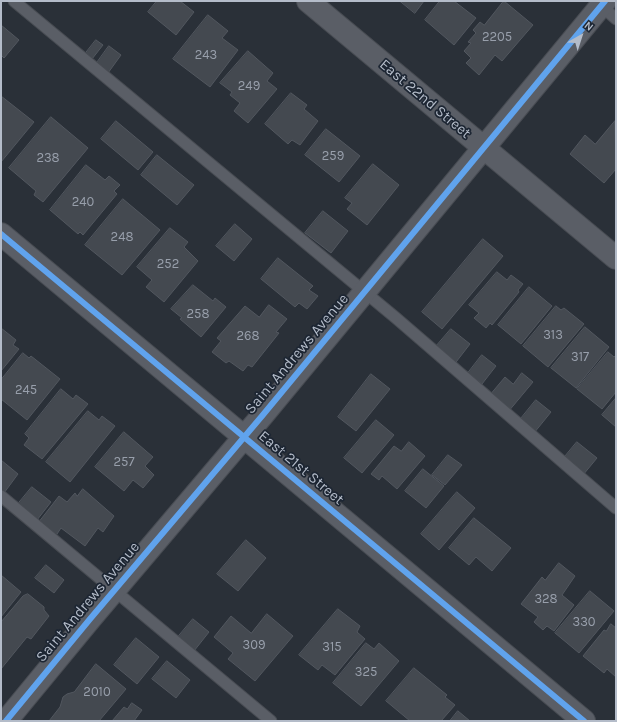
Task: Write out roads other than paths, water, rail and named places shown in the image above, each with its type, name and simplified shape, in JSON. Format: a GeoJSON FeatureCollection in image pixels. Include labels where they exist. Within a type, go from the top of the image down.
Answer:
{"type":"FeatureCollection","features":[{"type":"Feature","properties":{"kind":"street","name":"East 22nd Street"},"geometry":{"type":"LineString","coordinates":[[308,1],[616,258]]}},
{"type":"Feature","properties":{"kind":"street","name":"Saint Andrews Avenue"},"geometry":{"type":"LineString","coordinates":[[6,721],[484,148],[605,7]]}},
{"type":"Feature","properties":{"kind":"street","name":"East 21st Street"},"geometry":{"type":"LineString","coordinates":[[1,234],[584,721]]}},
{"type":"Feature","properties":{"kind":"lane"},"geometry":{"type":"LineString","coordinates":[[14,1],[402,323],[616,508]]}},
{"type":"Feature","properties":{"kind":"lane"},"geometry":{"type":"LineString","coordinates":[[1,496],[270,721]]}}]}
